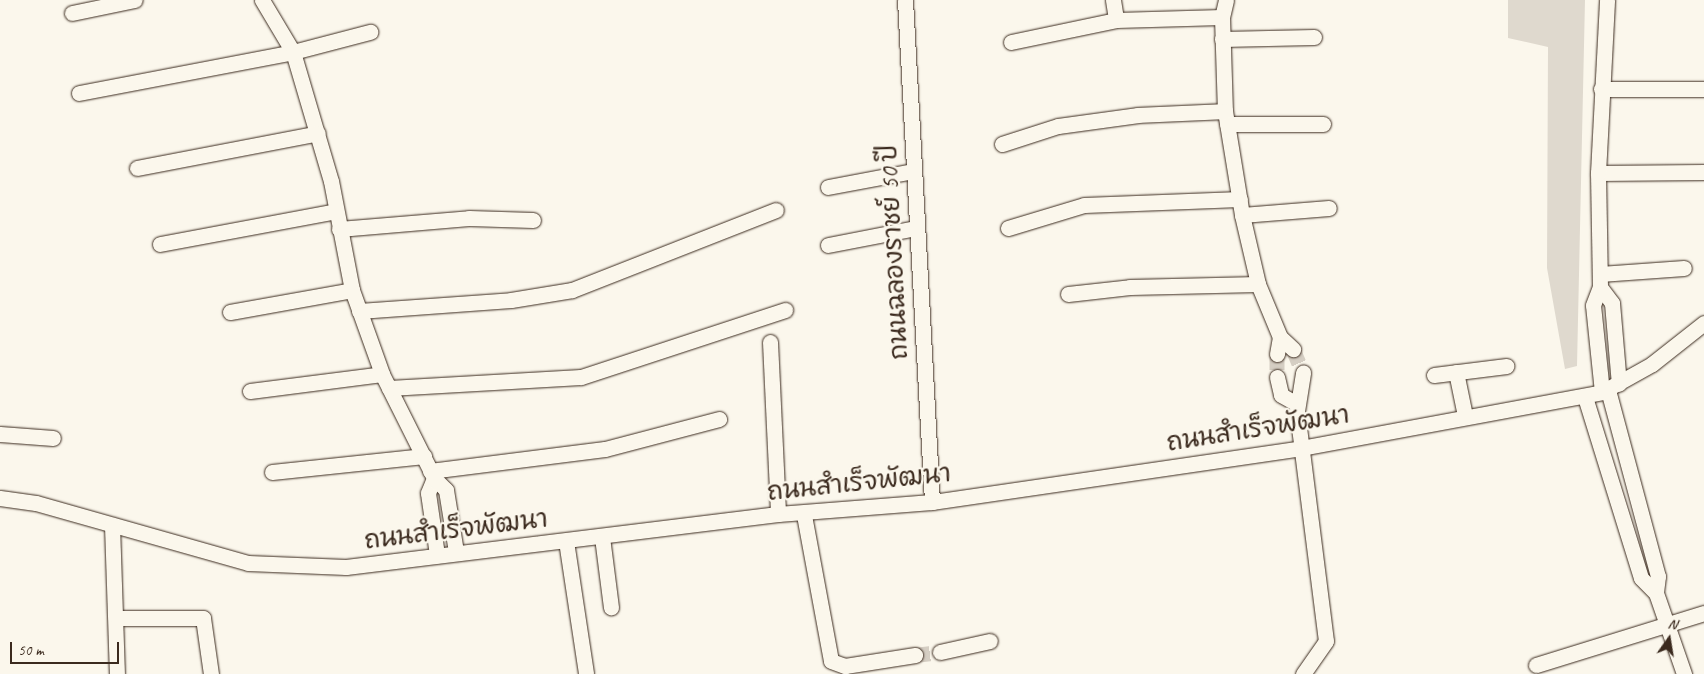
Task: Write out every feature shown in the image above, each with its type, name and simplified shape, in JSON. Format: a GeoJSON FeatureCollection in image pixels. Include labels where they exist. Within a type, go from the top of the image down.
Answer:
{"type":"FeatureCollection","features":[{"type":"Feature","properties":{"kind":"street"},"geometry":{"type":"LineString","coordinates":[[72,13],[135,0]]}},
{"type":"Feature","properties":{"kind":"street"},"geometry":{"type":"LineString","coordinates":[[262,0],[293,52],[318,133],[352,290],[382,374],[432,474],[446,490],[456,552]]}},
{"type":"Feature","properties":{"kind":"street","name":"ถนนฉลองราชย์ 50 ปี"},"geometry":{"type":"LineString","coordinates":[[905,0],[932,502]]}},
{"type":"Feature","properties":{"kind":"street"},"geometry":{"type":"LineString","coordinates":[[1113,0],[1116,20]]}},
{"type":"Feature","properties":{"kind":"street"},"geometry":{"type":"LineString","coordinates":[[1226,0],[1222,17],[1226,118],[1242,215],[1258,284],[1280,337],[1294,350]]}},
{"type":"Feature","properties":{"kind":"street"},"geometry":{"type":"LineString","coordinates":[[1607,0],[1598,173],[1600,280],[1593,305],[1610,388],[1658,576],[1656,594]]}},
{"type":"Feature","properties":{"kind":"street"},"geometry":{"type":"LineString","coordinates":[[1011,42],[1116,20],[1222,17]]}},
{"type":"Feature","properties":{"kind":"street"},"geometry":{"type":"LineString","coordinates":[[80,93],[293,52],[370,32]]}},
{"type":"Feature","properties":{"kind":"street"},"geometry":{"type":"LineString","coordinates":[[1222,40],[1314,37]]}},
{"type":"Feature","properties":{"kind":"street"},"geometry":{"type":"LineString","coordinates":[[1601,89],[1704,89]]}},
{"type":"Feature","properties":{"kind":"street"},"geometry":{"type":"LineString","coordinates":[[1002,144],[1058,126],[1138,115],[1323,124]]}},
{"type":"Feature","properties":{"kind":"street"},"geometry":{"type":"LineString","coordinates":[[137,168],[318,133]]}},
{"type":"Feature","properties":{"kind":"street"},"geometry":{"type":"LineString","coordinates":[[828,188],[913,171]]}},
{"type":"Feature","properties":{"kind":"street"},"geometry":{"type":"LineString","coordinates":[[1598,173],[1704,172]]}},
{"type":"Feature","properties":{"kind":"street"},"geometry":{"type":"LineString","coordinates":[[1008,228],[1084,205],[1240,199]]}},
{"type":"Feature","properties":{"kind":"street"},"geometry":{"type":"LineString","coordinates":[[1242,215],[1329,208]]}},
{"type":"Feature","properties":{"kind":"street"},"geometry":{"type":"LineString","coordinates":[[359,311],[511,300],[572,290],[776,210]]}},
{"type":"Feature","properties":{"kind":"street"},"geometry":{"type":"LineString","coordinates":[[160,244],[336,211]]}},
{"type":"Feature","properties":{"kind":"street"},"geometry":{"type":"LineString","coordinates":[[338,229],[469,218],[533,220]]}},
{"type":"Feature","properties":{"kind":"street"},"geometry":{"type":"LineString","coordinates":[[828,245],[916,228]]}},
{"type":"Feature","properties":{"kind":"street"},"geometry":{"type":"LineString","coordinates":[[1600,280],[1684,268]]}},
{"type":"Feature","properties":{"kind":"street"},"geometry":{"type":"LineString","coordinates":[[1600,280],[1612,303],[1610,388]]}},
{"type":"Feature","properties":{"kind":"street"},"geometry":{"type":"LineString","coordinates":[[1068,294],[1130,287],[1258,284]]}},
{"type":"Feature","properties":{"kind":"street"},"geometry":{"type":"LineString","coordinates":[[230,312],[352,290]]}},
{"type":"Feature","properties":{"kind":"street"},"geometry":{"type":"LineString","coordinates":[[389,388],[581,377],[785,310]]}},
{"type":"Feature","properties":{"kind":"street","name":"ถนนสำเร็จพัฒนา"},"geometry":{"type":"LineString","coordinates":[[0,498],[36,502],[248,563],[289,567],[346,567],[778,514],[804,514],[932,502],[1301,442],[1462,402],[1585,397],[1610,388],[1704,323]]}},
{"type":"Feature","properties":{"kind":"street"},"geometry":{"type":"LineString","coordinates":[[1277,354],[1280,337]]}},
{"type":"Feature","properties":{"kind":"street"},"geometry":{"type":"LineString","coordinates":[[770,342],[778,514]]}},
{"type":"Feature","properties":{"kind":"street"},"geometry":{"type":"LineString","coordinates":[[1434,375],[1506,366]]}},
{"type":"Feature","properties":{"kind":"street"},"geometry":{"type":"LineString","coordinates":[[1303,372],[1303,394],[1297,408],[1326,641],[1303,674]]}},
{"type":"Feature","properties":{"kind":"street"},"geometry":{"type":"LineString","coordinates":[[1456,372],[1462,402]]}},
{"type":"Feature","properties":{"kind":"street"},"geometry":{"type":"LineString","coordinates":[[250,391],[382,374]]}},
{"type":"Feature","properties":{"kind":"street"},"geometry":{"type":"LineString","coordinates":[[1278,377],[1282,395],[1297,408]]}},
{"type":"Feature","properties":{"kind":"street"},"geometry":{"type":"LineString","coordinates":[[1585,397],[1641,578],[1656,594],[1684,674]]}},
{"type":"Feature","properties":{"kind":"street"},"geometry":{"type":"LineString","coordinates":[[432,474],[605,448],[719,419]]}},
{"type":"Feature","properties":{"kind":"street"},"geometry":{"type":"LineString","coordinates":[[0,434],[53,438]]}},
{"type":"Feature","properties":{"kind":"street"},"geometry":{"type":"LineString","coordinates":[[272,472],[424,456]]}},
{"type":"Feature","properties":{"kind":"street"},"geometry":{"type":"LineString","coordinates":[[432,474],[428,493],[437,555]]}},
{"type":"Feature","properties":{"kind":"street"},"geometry":{"type":"LineString","coordinates":[[1622,517],[1641,513]]}},
{"type":"Feature","properties":{"kind":"street"},"geometry":{"type":"LineString","coordinates":[[804,514],[831,661],[845,666],[915,655]]}},
{"type":"Feature","properties":{"kind":"street"},"geometry":{"type":"LineString","coordinates":[[112,525],[118,618],[116,674]]}},
{"type":"Feature","properties":{"kind":"street"},"geometry":{"type":"LineString","coordinates":[[602,537],[610,607]]}},
{"type":"Feature","properties":{"kind":"street"},"geometry":{"type":"LineString","coordinates":[[566,541],[586,674]]}},
{"type":"Feature","properties":{"kind":"street"},"geometry":{"type":"LineString","coordinates":[[1536,665],[1704,613]]}},
{"type":"Feature","properties":{"kind":"street"},"geometry":{"type":"LineString","coordinates":[[118,618],[203,618],[211,674]]}},
{"type":"Feature","properties":{"kind":"street"},"geometry":{"type":"LineString","coordinates":[[940,652],[990,641]]}},
{"type":"Feature","properties":{"kind":"shaded area"},"geometry":{"type":"Polygon","coordinates":[[[1508,0],[1585,0],[1577,366],[1565,369],[1547,268],[1548,47],[1508,38],[1508,0]]]}},
{"type":"Feature","properties":{"kind":"tunnel"},"geometry":{"type":"LineString","coordinates":[[1293,349],[1303,372]]}},
{"type":"Feature","properties":{"kind":"tunnel"},"geometry":{"type":"LineString","coordinates":[[1277,354],[1277,377]]}},
{"type":"Feature","properties":{"kind":"tunnel"},"geometry":{"type":"LineString","coordinates":[[915,655],[940,652]]}}]}
